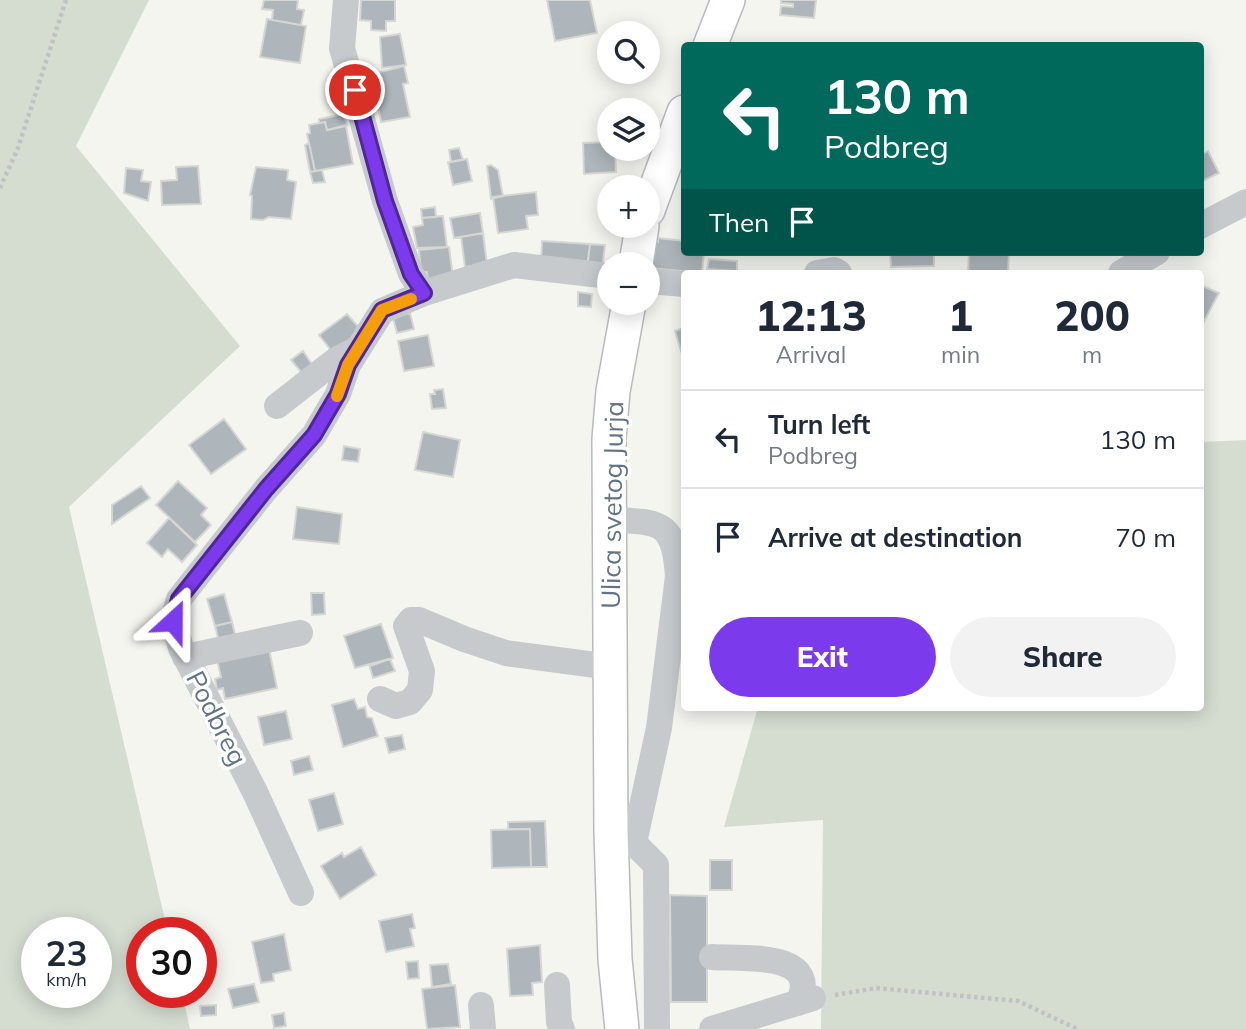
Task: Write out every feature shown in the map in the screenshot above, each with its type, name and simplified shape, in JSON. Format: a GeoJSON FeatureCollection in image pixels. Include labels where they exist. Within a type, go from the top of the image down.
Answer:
{"type":"FeatureCollection","features":[{"type":"Feature","properties":{"kind":"main road"},"geometry":{"type":"LineString","coordinates":[[712,42],[728,0]]}},
{"type":"Feature","properties":{"kind":"main road"},"geometry":{"type":"LineString","coordinates":[[660,177],[681,120]]}},
{"type":"Feature","properties":{"kind":"main road","name":"Ulica svetog Jurja"},"geometry":{"type":"LineString","coordinates":[[622,1029],[615,958],[623,838],[611,667],[609,439],[612,403],[627,315]]}},
{"type":"Feature","properties":{"kind":"street"},"geometry":{"type":"LineString","coordinates":[[346,0],[342,48],[385,201],[411,274],[424,293]]}},
{"type":"Feature","properties":{"kind":"street"},"geometry":{"type":"LineString","coordinates":[[1204,224],[1246,202]]}},
{"type":"Feature","properties":{"kind":"street"},"geometry":{"type":"LineString","coordinates":[[1126,270],[1150,256]]}},
{"type":"Feature","properties":{"kind":"street","name":"Podbreg"},"geometry":{"type":"LineString","coordinates":[[301,893],[255,792],[185,657],[173,621],[179,599],[266,489],[314,435],[382,310],[424,293],[514,265],[597,275]]}},
{"type":"Feature","properties":{"kind":"street"},"geometry":{"type":"LineString","coordinates":[[660,282],[681,284]]}},
{"type":"Feature","properties":{"kind":"street"},"geometry":{"type":"LineString","coordinates":[[277,406],[336,360],[359,348]]}},
{"type":"Feature","properties":{"kind":"street"},"geometry":{"type":"LineString","coordinates":[[609,519],[650,522],[663,527],[672,538],[677,558],[678,576],[659,728],[623,838],[656,864],[657,1029]]}},
{"type":"Feature","properties":{"kind":"street"},"geometry":{"type":"LineString","coordinates":[[380,699],[396,706],[410,702],[420,690],[422,671],[406,626],[411,620],[419,620],[506,653],[611,667]]}},
{"type":"Feature","properties":{"kind":"street"},"geometry":{"type":"LineString","coordinates":[[185,657],[300,633]]}},
{"type":"Feature","properties":{"kind":"street"},"geometry":{"type":"LineString","coordinates":[[712,957],[785,963],[800,974],[805,1001],[712,1029]]}},
{"type":"Feature","properties":{"kind":"street"},"geometry":{"type":"LineString","coordinates":[[557,985],[559,1022],[562,1029]]}},
{"type":"Feature","properties":{"kind":"path"},"geometry":{"type":"LineString","coordinates":[[0,188],[18,148],[66,0]]}},
{"type":"Feature","properties":{"kind":"path"},"geometry":{"type":"LineString","coordinates":[[805,1001],[876,988],[1018,1001],[1077,1029]]}},
{"type":"Feature","properties":{"kind":"shaded area"},"geometry":{"type":"Polygon","coordinates":[[[0,0],[149,0],[76,146],[240,346],[69,507],[164,917],[126,917],[126,1008],[185,1008],[190,1029],[0,1029],[0,0]]]}},
{"type":"Feature","properties":{"kind":"shaded area"},"geometry":{"type":"Polygon","coordinates":[[[1246,440],[1246,1029],[821,1029],[823,820],[724,827],[757,711],[1204,711],[1204,442],[1246,440]]]}},
{"type":"Feature","properties":{"kind":"building"},"geometry":{"type":"Polygon","coordinates":[[[264,0],[298,0],[297,9],[304,10],[301,25],[272,20],[273,10],[262,9],[264,0]]]}},
{"type":"Feature","properties":{"kind":"building"},"geometry":{"type":"Polygon","coordinates":[[[361,0],[395,0],[395,21],[386,21],[386,31],[371,30],[371,21],[360,20],[361,0]]]}},
{"type":"Feature","properties":{"kind":"building"},"geometry":{"type":"Polygon","coordinates":[[[547,0],[590,0],[597,33],[555,41],[547,0]]]}},
{"type":"Feature","properties":{"kind":"building"},"geometry":{"type":"Polygon","coordinates":[[[781,0],[816,0],[814,18],[780,15],[781,6],[793,7],[793,4],[781,3],[781,0]]]}},
{"type":"Feature","properties":{"kind":"building"},"geometry":{"type":"Polygon","coordinates":[[[267,19],[306,26],[300,63],[260,57],[267,19]]]}},
{"type":"Feature","properties":{"kind":"building"},"geometry":{"type":"Polygon","coordinates":[[[400,34],[406,65],[382,68],[380,37],[400,34]]]}},
{"type":"Feature","properties":{"kind":"building"},"geometry":{"type":"Polygon","coordinates":[[[404,66],[408,83],[403,84],[410,117],[381,122],[372,74],[404,66]]]}},
{"type":"Feature","properties":{"kind":"building"},"geometry":{"type":"Polygon","coordinates":[[[344,114],[347,125],[327,130],[325,122],[319,123],[319,119],[344,114]]]}},
{"type":"Feature","properties":{"kind":"building"},"geometry":{"type":"Polygon","coordinates":[[[325,122],[327,130],[346,126],[353,164],[315,171],[307,134],[310,133],[309,125],[325,122]]]}},
{"type":"Feature","properties":{"kind":"building"},"geometry":{"type":"Polygon","coordinates":[[[597,142],[597,161],[616,161],[616,172],[584,174],[583,143],[597,142]]]}},
{"type":"Feature","properties":{"kind":"building"},"geometry":{"type":"Polygon","coordinates":[[[309,143],[315,171],[310,172],[305,145],[309,143]]]}},
{"type":"Feature","properties":{"kind":"building"},"geometry":{"type":"Polygon","coordinates":[[[459,148],[463,160],[451,162],[449,150],[459,148]]]}},
{"type":"Feature","properties":{"kind":"building"},"geometry":{"type":"Polygon","coordinates":[[[1208,151],[1219,173],[1204,180],[1204,153],[1208,151]]]}},
{"type":"Feature","properties":{"kind":"building"},"geometry":{"type":"Polygon","coordinates":[[[467,159],[472,181],[453,185],[448,162],[467,159]]]}},
{"type":"Feature","properties":{"kind":"building"},"geometry":{"type":"Polygon","coordinates":[[[491,165],[498,170],[503,196],[491,199],[487,166],[491,165]]]}},
{"type":"Feature","properties":{"kind":"building"},"geometry":{"type":"Polygon","coordinates":[[[198,166],[201,204],[162,205],[161,181],[177,180],[176,167],[198,166]]]}},
{"type":"Feature","properties":{"kind":"building"},"geometry":{"type":"Polygon","coordinates":[[[256,167],[288,170],[287,180],[296,182],[291,219],[251,219],[250,195],[256,167]]]}},
{"type":"Feature","properties":{"kind":"building"},"geometry":{"type":"Polygon","coordinates":[[[126,168],[143,170],[141,181],[151,182],[148,201],[124,193],[126,168]]]}},
{"type":"Feature","properties":{"kind":"building"},"geometry":{"type":"Polygon","coordinates":[[[322,170],[325,182],[313,183],[310,172],[322,170]]]}},
{"type":"Feature","properties":{"kind":"building"},"geometry":{"type":"Polygon","coordinates":[[[536,192],[538,215],[526,216],[528,229],[498,233],[493,197],[536,192]]]}},
{"type":"Feature","properties":{"kind":"building"},"geometry":{"type":"Polygon","coordinates":[[[435,207],[436,217],[422,218],[421,209],[435,207]]]}},
{"type":"Feature","properties":{"kind":"building"},"geometry":{"type":"Polygon","coordinates":[[[480,213],[483,233],[454,238],[450,218],[480,213]]]}},
{"type":"Feature","properties":{"kind":"building"},"geometry":{"type":"Polygon","coordinates":[[[443,216],[447,247],[417,248],[413,227],[423,225],[422,218],[443,216]]]}},
{"type":"Feature","properties":{"kind":"building"},"geometry":{"type":"Polygon","coordinates":[[[483,233],[487,264],[465,267],[461,237],[483,233]]]}},
{"type":"Feature","properties":{"kind":"building"},"geometry":{"type":"Polygon","coordinates":[[[658,238],[681,241],[681,256],[704,256],[702,270],[660,269],[660,252],[651,252],[653,242],[658,242],[658,238]]]}},
{"type":"Feature","properties":{"kind":"building"},"geometry":{"type":"Polygon","coordinates":[[[542,241],[590,244],[587,267],[541,262],[542,241]]]}},
{"type":"Feature","properties":{"kind":"building"},"geometry":{"type":"Polygon","coordinates":[[[590,244],[605,245],[604,252],[597,252],[597,270],[587,269],[590,244]]]}},
{"type":"Feature","properties":{"kind":"building"},"geometry":{"type":"Polygon","coordinates":[[[449,247],[453,277],[428,280],[427,272],[421,272],[419,250],[449,247]]]}},
{"type":"Feature","properties":{"kind":"building"},"geometry":{"type":"Polygon","coordinates":[[[890,256],[934,256],[934,266],[891,267],[890,256]]]}},
{"type":"Feature","properties":{"kind":"building"},"geometry":{"type":"Polygon","coordinates":[[[969,256],[1009,256],[1008,270],[968,270],[969,256]]]}},
{"type":"Feature","properties":{"kind":"building"},"geometry":{"type":"Polygon","coordinates":[[[709,259],[737,261],[737,270],[707,269],[709,259]]]}},
{"type":"Feature","properties":{"kind":"building"},"geometry":{"type":"Polygon","coordinates":[[[1204,287],[1219,293],[1204,321],[1204,287]]]}},
{"type":"Feature","properties":{"kind":"building"},"geometry":{"type":"Polygon","coordinates":[[[578,292],[592,294],[591,307],[578,306],[578,292]]]}},
{"type":"Feature","properties":{"kind":"building"},"geometry":{"type":"Polygon","coordinates":[[[410,313],[414,329],[397,333],[393,318],[410,313]]]}},
{"type":"Feature","properties":{"kind":"building"},"geometry":{"type":"Polygon","coordinates":[[[347,314],[362,331],[334,354],[319,335],[347,314]]]}},
{"type":"Feature","properties":{"kind":"building"},"geometry":{"type":"Polygon","coordinates":[[[681,329],[681,351],[675,331],[681,329]]]}},
{"type":"Feature","properties":{"kind":"building"},"geometry":{"type":"Polygon","coordinates":[[[428,335],[434,366],[404,371],[398,341],[428,335]]]}},
{"type":"Feature","properties":{"kind":"building"},"geometry":{"type":"Polygon","coordinates":[[[303,351],[316,370],[306,378],[291,360],[303,351]]]}},
{"type":"Feature","properties":{"kind":"building"},"geometry":{"type":"Polygon","coordinates":[[[443,389],[446,408],[432,409],[430,394],[435,394],[434,390],[443,389]]]}},
{"type":"Feature","properties":{"kind":"building"},"geometry":{"type":"Polygon","coordinates":[[[224,419],[246,449],[211,474],[189,445],[224,419]]]}},
{"type":"Feature","properties":{"kind":"building"},"geometry":{"type":"Polygon","coordinates":[[[423,432],[460,440],[453,477],[415,470],[423,432]]]}},
{"type":"Feature","properties":{"kind":"building"},"geometry":{"type":"Polygon","coordinates":[[[344,446],[360,449],[358,462],[342,460],[344,446]]]}},
{"type":"Feature","properties":{"kind":"building"},"geometry":{"type":"Polygon","coordinates":[[[178,481],[207,508],[201,515],[211,525],[195,542],[156,505],[178,481]]]}},
{"type":"Feature","properties":{"kind":"building"},"geometry":{"type":"Polygon","coordinates":[[[141,486],[150,498],[112,524],[112,505],[141,486]]]}},
{"type":"Feature","properties":{"kind":"building"},"geometry":{"type":"Polygon","coordinates":[[[297,507],[342,514],[339,544],[293,539],[297,507]]]}},
{"type":"Feature","properties":{"kind":"building"},"geometry":{"type":"Polygon","coordinates":[[[169,518],[197,545],[182,562],[168,549],[162,557],[147,543],[169,518]]]}},
{"type":"Feature","properties":{"kind":"building"},"geometry":{"type":"Polygon","coordinates":[[[311,593],[324,593],[325,614],[312,615],[311,593]]]}},
{"type":"Feature","properties":{"kind":"building"},"geometry":{"type":"Polygon","coordinates":[[[224,594],[232,622],[215,626],[207,599],[224,594]]]}},
{"type":"Feature","properties":{"kind":"building"},"geometry":{"type":"Polygon","coordinates":[[[232,622],[236,638],[219,642],[215,626],[232,622]]]}},
{"type":"Feature","properties":{"kind":"building"},"geometry":{"type":"Polygon","coordinates":[[[381,624],[393,658],[355,668],[344,636],[381,624]]]}},
{"type":"Feature","properties":{"kind":"building"},"geometry":{"type":"Polygon","coordinates":[[[269,649],[277,688],[225,699],[223,688],[217,690],[215,679],[221,677],[216,655],[269,649]]]}},
{"type":"Feature","properties":{"kind":"building"},"geometry":{"type":"Polygon","coordinates":[[[390,659],[395,671],[373,678],[369,664],[370,666],[390,659]]]}},
{"type":"Feature","properties":{"kind":"building"},"geometry":{"type":"Polygon","coordinates":[[[354,699],[358,709],[365,707],[367,717],[372,718],[378,736],[343,747],[332,705],[354,699]]]}},
{"type":"Feature","properties":{"kind":"building"},"geometry":{"type":"Polygon","coordinates":[[[286,711],[292,739],[264,745],[258,717],[286,711]]]}},
{"type":"Feature","properties":{"kind":"building"},"geometry":{"type":"Polygon","coordinates":[[[402,735],[405,749],[389,753],[385,738],[402,735]]]}},
{"type":"Feature","properties":{"kind":"building"},"geometry":{"type":"Polygon","coordinates":[[[309,756],[313,770],[294,775],[291,761],[309,756]]]}},
{"type":"Feature","properties":{"kind":"building"},"geometry":{"type":"Polygon","coordinates":[[[334,793],[343,824],[318,831],[309,800],[334,793]]]}},
{"type":"Feature","properties":{"kind":"building"},"geometry":{"type":"Polygon","coordinates":[[[545,821],[547,867],[531,867],[530,829],[508,829],[508,822],[545,821]]]}},
{"type":"Feature","properties":{"kind":"building"},"geometry":{"type":"Polygon","coordinates":[[[530,829],[531,867],[492,868],[491,830],[530,829]]]}},
{"type":"Feature","properties":{"kind":"building"},"geometry":{"type":"Polygon","coordinates":[[[361,847],[376,875],[340,899],[321,866],[342,853],[344,857],[361,847]]]}},
{"type":"Feature","properties":{"kind":"building"},"geometry":{"type":"Polygon","coordinates":[[[710,860],[732,860],[732,890],[710,890],[710,860]]]}},
{"type":"Feature","properties":{"kind":"building"},"geometry":{"type":"Polygon","coordinates":[[[670,895],[707,896],[707,1002],[671,1002],[670,895]]]}},
{"type":"Feature","properties":{"kind":"building"},"geometry":{"type":"Polygon","coordinates":[[[412,914],[415,928],[410,929],[414,946],[386,952],[379,921],[412,914]]]}},
{"type":"Feature","properties":{"kind":"building"},"geometry":{"type":"Polygon","coordinates":[[[284,934],[291,970],[273,974],[274,981],[261,983],[252,942],[284,934]]]}},
{"type":"Feature","properties":{"kind":"building"},"geometry":{"type":"Polygon","coordinates":[[[540,945],[542,982],[532,983],[533,995],[510,996],[507,949],[540,945]]]}},
{"type":"Feature","properties":{"kind":"building"},"geometry":{"type":"Polygon","coordinates":[[[418,961],[419,978],[408,979],[406,962],[418,961]]]}},
{"type":"Feature","properties":{"kind":"building"},"geometry":{"type":"Polygon","coordinates":[[[448,964],[451,984],[432,987],[430,965],[448,964]]]}},
{"type":"Feature","properties":{"kind":"building"},"geometry":{"type":"Polygon","coordinates":[[[254,984],[259,1002],[233,1008],[228,989],[254,984]]]}},
{"type":"Feature","properties":{"kind":"building"},"geometry":{"type":"Polygon","coordinates":[[[455,985],[460,1027],[427,1029],[422,989],[455,985]]]}},
{"type":"Feature","properties":{"kind":"building"},"geometry":{"type":"Polygon","coordinates":[[[200,1008],[216,1008],[216,1015],[201,1016],[200,1008]]]}},
{"type":"Feature","properties":{"kind":"building"},"geometry":{"type":"Polygon","coordinates":[[[284,1013],[286,1026],[274,1028],[272,1015],[284,1013]]]}},
{"type":"Feature","properties":{"kind":"slow traffic"},"geometry":{"type":"LineString","coordinates":[[337,396],[348,365],[382,310],[411,299]]}},
{"type":"Feature","properties":{"kind":"route"},"geometry":{"type":"LineString","coordinates":[[173,621],[179,599],[266,489],[314,435],[338,394],[348,365],[382,310],[424,293],[411,274],[385,201],[355,90]]}}]}
